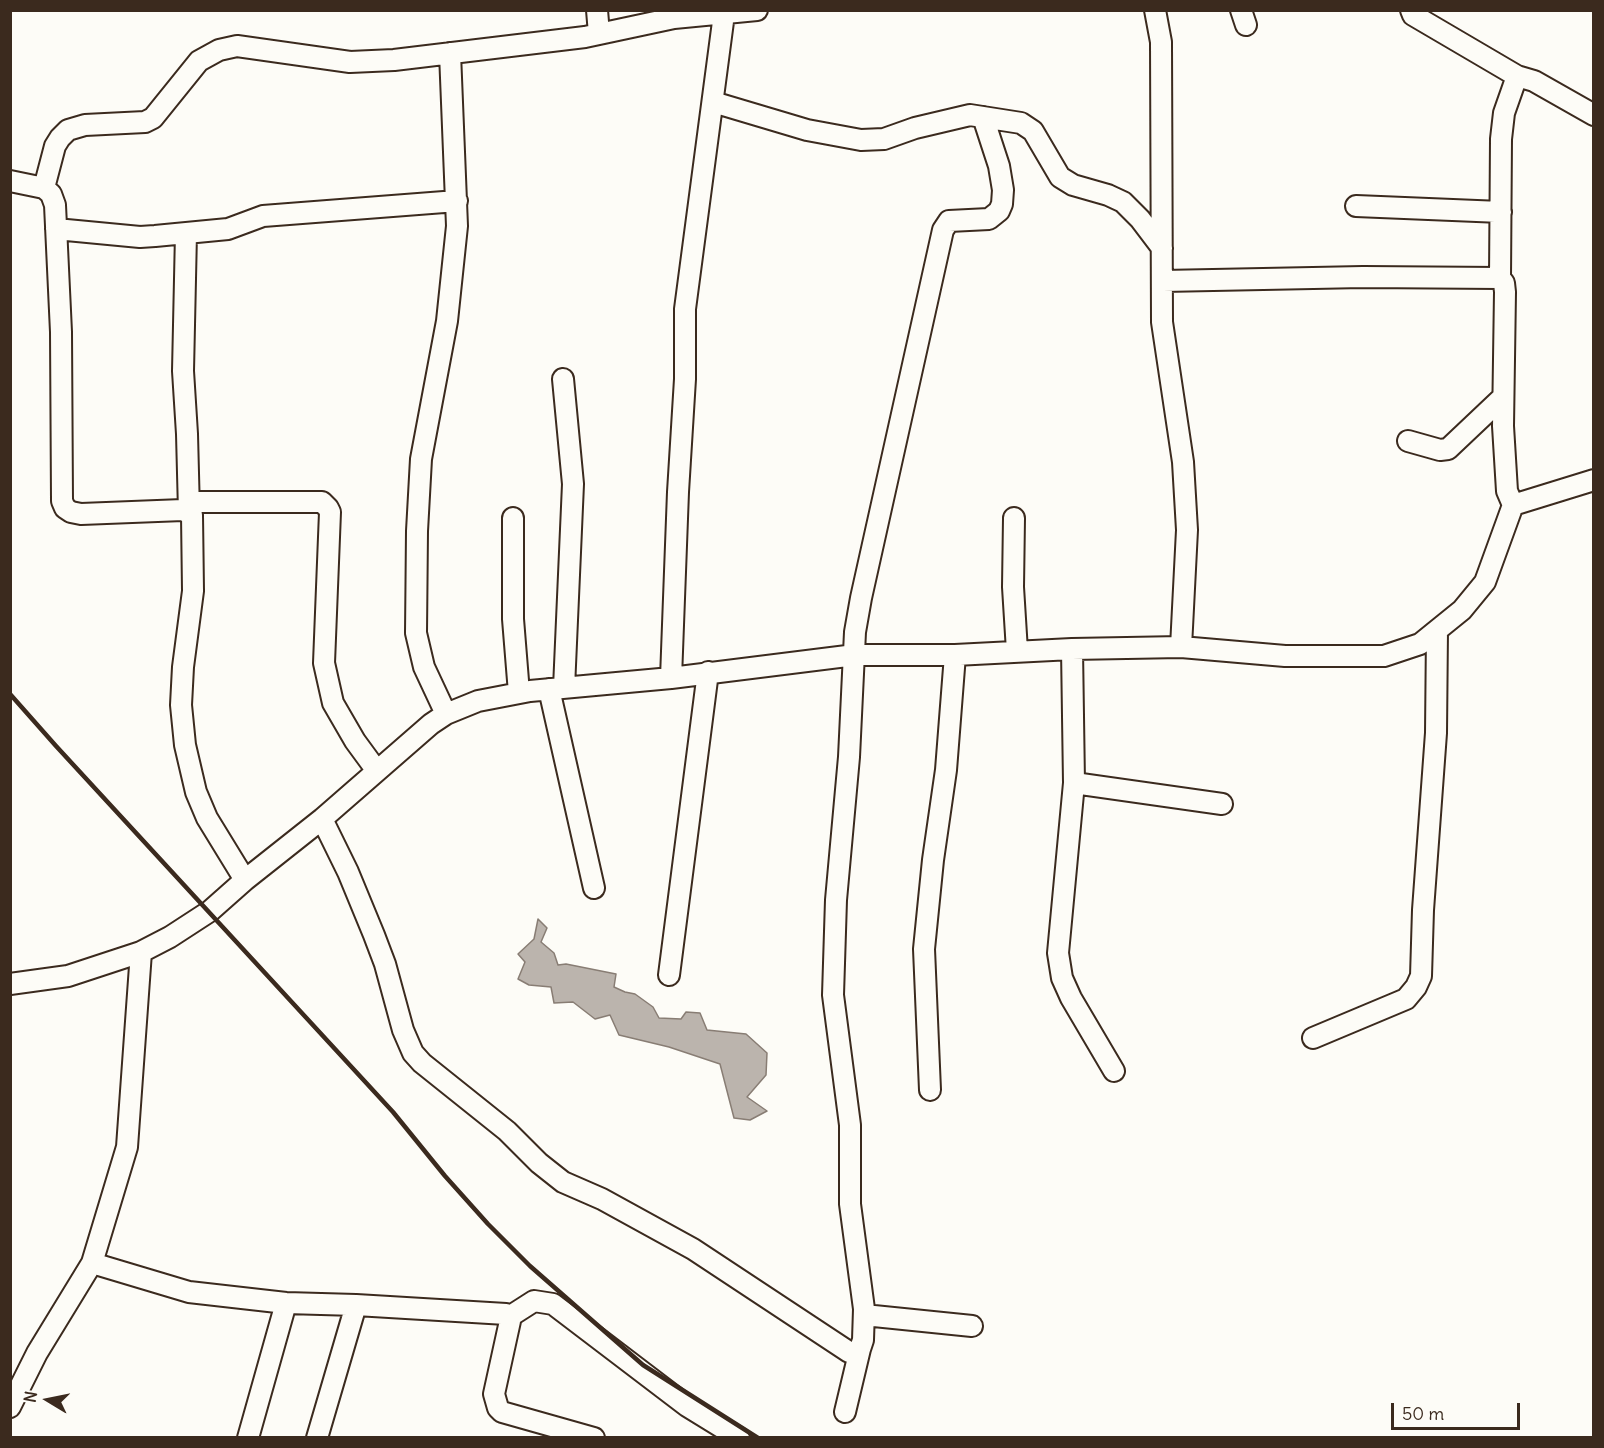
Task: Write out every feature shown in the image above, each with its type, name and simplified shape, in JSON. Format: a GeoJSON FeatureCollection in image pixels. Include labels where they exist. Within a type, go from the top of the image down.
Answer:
{"type":"FeatureCollection","features":[{"type":"Feature","properties":{"kind":"street"},"geometry":{"type":"LineString","coordinates":[[597,10],[599,34]]}},
{"type":"Feature","properties":{"kind":"street"},"geometry":{"type":"LineString","coordinates":[[44,188],[55,146],[68,130],[85,125],[145,123],[153,118],[199,60],[219,50],[237,46],[350,62],[394,60],[599,34],[674,18],[758,10]]}},
{"type":"Feature","properties":{"kind":"street"},"geometry":{"type":"LineString","coordinates":[[1155,10],[1161,42],[1164,338],[1184,477],[1186,530],[1181,647]]}},
{"type":"Feature","properties":{"kind":"street"},"geometry":{"type":"LineString","coordinates":[[1411,10],[1413,15],[1518,76],[1534,81],[1593,116]]}},
{"type":"Feature","properties":{"kind":"street"},"geometry":{"type":"LineString","coordinates":[[671,678],[685,379],[685,309],[724,14]]}},
{"type":"Feature","properties":{"kind":"street"},"geometry":{"type":"LineString","coordinates":[[446,714],[424,667],[416,633],[417,531],[424,439],[447,321],[458,226],[450,53]]}},
{"type":"Feature","properties":{"kind":"street"},"geometry":{"type":"LineString","coordinates":[[10,984],[68,976],[141,952],[170,937],[210,911],[322,819],[431,724],[446,714],[478,701],[519,693],[671,678],[855,655],[955,655],[1072,649],[1181,647],[1285,656],[1384,656],[1420,644],[1462,610],[1485,582],[1514,505],[1507,491],[1503,426],[1505,292],[1504,283],[1500,279],[1501,140],[1504,113],[1518,76]]}},
{"type":"Feature","properties":{"kind":"street"},"geometry":{"type":"LineString","coordinates":[[713,102],[807,130],[861,140],[884,139],[970,115],[1022,123],[1033,130],[1060,177],[1073,185],[1123,202],[1133,210],[1162,248]]}},
{"type":"Feature","properties":{"kind":"street"},"geometry":{"type":"LineString","coordinates":[[845,1412],[863,1340],[864,1315],[850,1204],[848,1108],[833,995],[836,900],[849,757],[855,632],[943,230],[949,221],[989,219],[999,211],[1002,204],[1003,190],[999,166],[982,117]]}},
{"type":"Feature","properties":{"kind":"street"},"geometry":{"type":"LineString","coordinates":[[10,181],[44,188],[53,198],[61,332],[62,501],[64,508],[81,514],[321,502],[330,512],[324,663],[333,703],[355,741],[377,771]]}},
{"type":"Feature","properties":{"kind":"street"},"geometry":{"type":"LineString","coordinates":[[56,229],[140,237],[228,228],[263,216],[457,201]]}},
{"type":"Feature","properties":{"kind":"street"},"geometry":{"type":"LineString","coordinates":[[1356,206],[1501,212]]}},
{"type":"Feature","properties":{"kind":"street"},"geometry":{"type":"LineString","coordinates":[[186,233],[183,371],[189,507],[193,518],[193,591],[183,667],[181,705],[185,745],[196,792],[207,818],[245,880]]}},
{"type":"Feature","properties":{"kind":"street"},"geometry":{"type":"LineString","coordinates":[[1163,280],[1363,277],[1500,279]]}},
{"type":"Feature","properties":{"kind":"street"},"geometry":{"type":"LineString","coordinates":[[563,379],[573,484],[557,689],[594,888]]}},
{"type":"Feature","properties":{"kind":"street"},"geometry":{"type":"LineString","coordinates":[[1408,441],[1440,450],[1448,449],[1503,397]]}},
{"type":"Feature","properties":{"kind":"street"},"geometry":{"type":"LineString","coordinates":[[1514,505],[1593,480]]}},
{"type":"Feature","properties":{"kind":"street"},"geometry":{"type":"LineString","coordinates":[[513,518],[513,620],[519,693]]}},
{"type":"Feature","properties":{"kind":"street"},"geometry":{"type":"LineString","coordinates":[[1014,518],[1013,587],[1017,651]]}},
{"type":"Feature","properties":{"kind":"street"},"geometry":{"type":"LineString","coordinates":[[1313,1038],[1406,999],[1416,987],[1421,976],[1423,910],[1436,733],[1437,631]]}},
{"type":"Feature","properties":{"kind":"street"},"geometry":{"type":"LineString","coordinates":[[1072,649],[1074,783],[1058,953],[1062,978],[1071,998],[1114,1071]]}},
{"type":"Feature","properties":{"kind":"street"},"geometry":{"type":"LineString","coordinates":[[930,1090],[924,949],[933,860],[946,770],[955,655]]}},
{"type":"Feature","properties":{"kind":"street"},"geometry":{"type":"LineString","coordinates":[[669,975],[708,672]]}},
{"type":"Feature","properties":{"kind":"street"},"geometry":{"type":"LineString","coordinates":[[1074,783],[1222,804]]}},
{"type":"Feature","properties":{"kind":"street"},"geometry":{"type":"LineString","coordinates":[[322,819],[348,872],[374,935],[385,964],[403,1030],[414,1053],[422,1063],[507,1131],[563,1182],[602,1199],[693,1249],[849,1352],[860,1349]]}},
{"type":"Feature","properties":{"kind":"street"},"geometry":{"type":"LineString","coordinates":[[10,1407],[37,1353],[92,1263],[127,1147],[141,952]]}},
{"type":"Feature","properties":{"kind":"street"},"geometry":{"type":"LineString","coordinates":[[92,1263],[189,1292],[286,1303],[502,1314],[509,1317]]}},
{"type":"Feature","properties":{"kind":"street"},"geometry":{"type":"LineString","coordinates":[[509,1317],[534,1301],[554,1304],[687,1406],[739,1437]]}},
{"type":"Feature","properties":{"kind":"street"},"geometry":{"type":"LineString","coordinates":[[248,1437],[286,1303]]}},
{"type":"Feature","properties":{"kind":"street"},"geometry":{"type":"LineString","coordinates":[[317,1437],[356,1305]]}},
{"type":"Feature","properties":{"kind":"street"},"geometry":{"type":"LineString","coordinates":[[864,1315],[972,1326]]}},
{"type":"Feature","properties":{"kind":"street"},"geometry":{"type":"LineString","coordinates":[[509,1317],[495,1386],[495,1402],[498,1407],[502,1412],[594,1437]]}},
{"type":"Feature","properties":{"kind":"shaded area"},"geometry":{"type":"Polygon","coordinates":[[[538,919],[547,928],[541,942],[554,953],[558,965],[566,964],[616,974],[614,987],[635,994],[653,1007],[659,1018],[681,1019],[686,1012],[700,1013],[707,1030],[746,1034],[767,1053],[766,1075],[747,1097],[767,1111],[750,1120],[734,1118],[720,1064],[669,1047],[619,1035],[610,1015],[595,1019],[573,1002],[554,1003],[551,987],[529,985],[518,979],[525,962],[518,954],[534,939],[538,919]]]}},
{"type":"Feature","properties":{"kind":"railway"},"geometry":{"type":"LineString","coordinates":[[10,694],[393,1112],[488,1224],[530,1266],[643,1365],[758,1438]]}}]}
